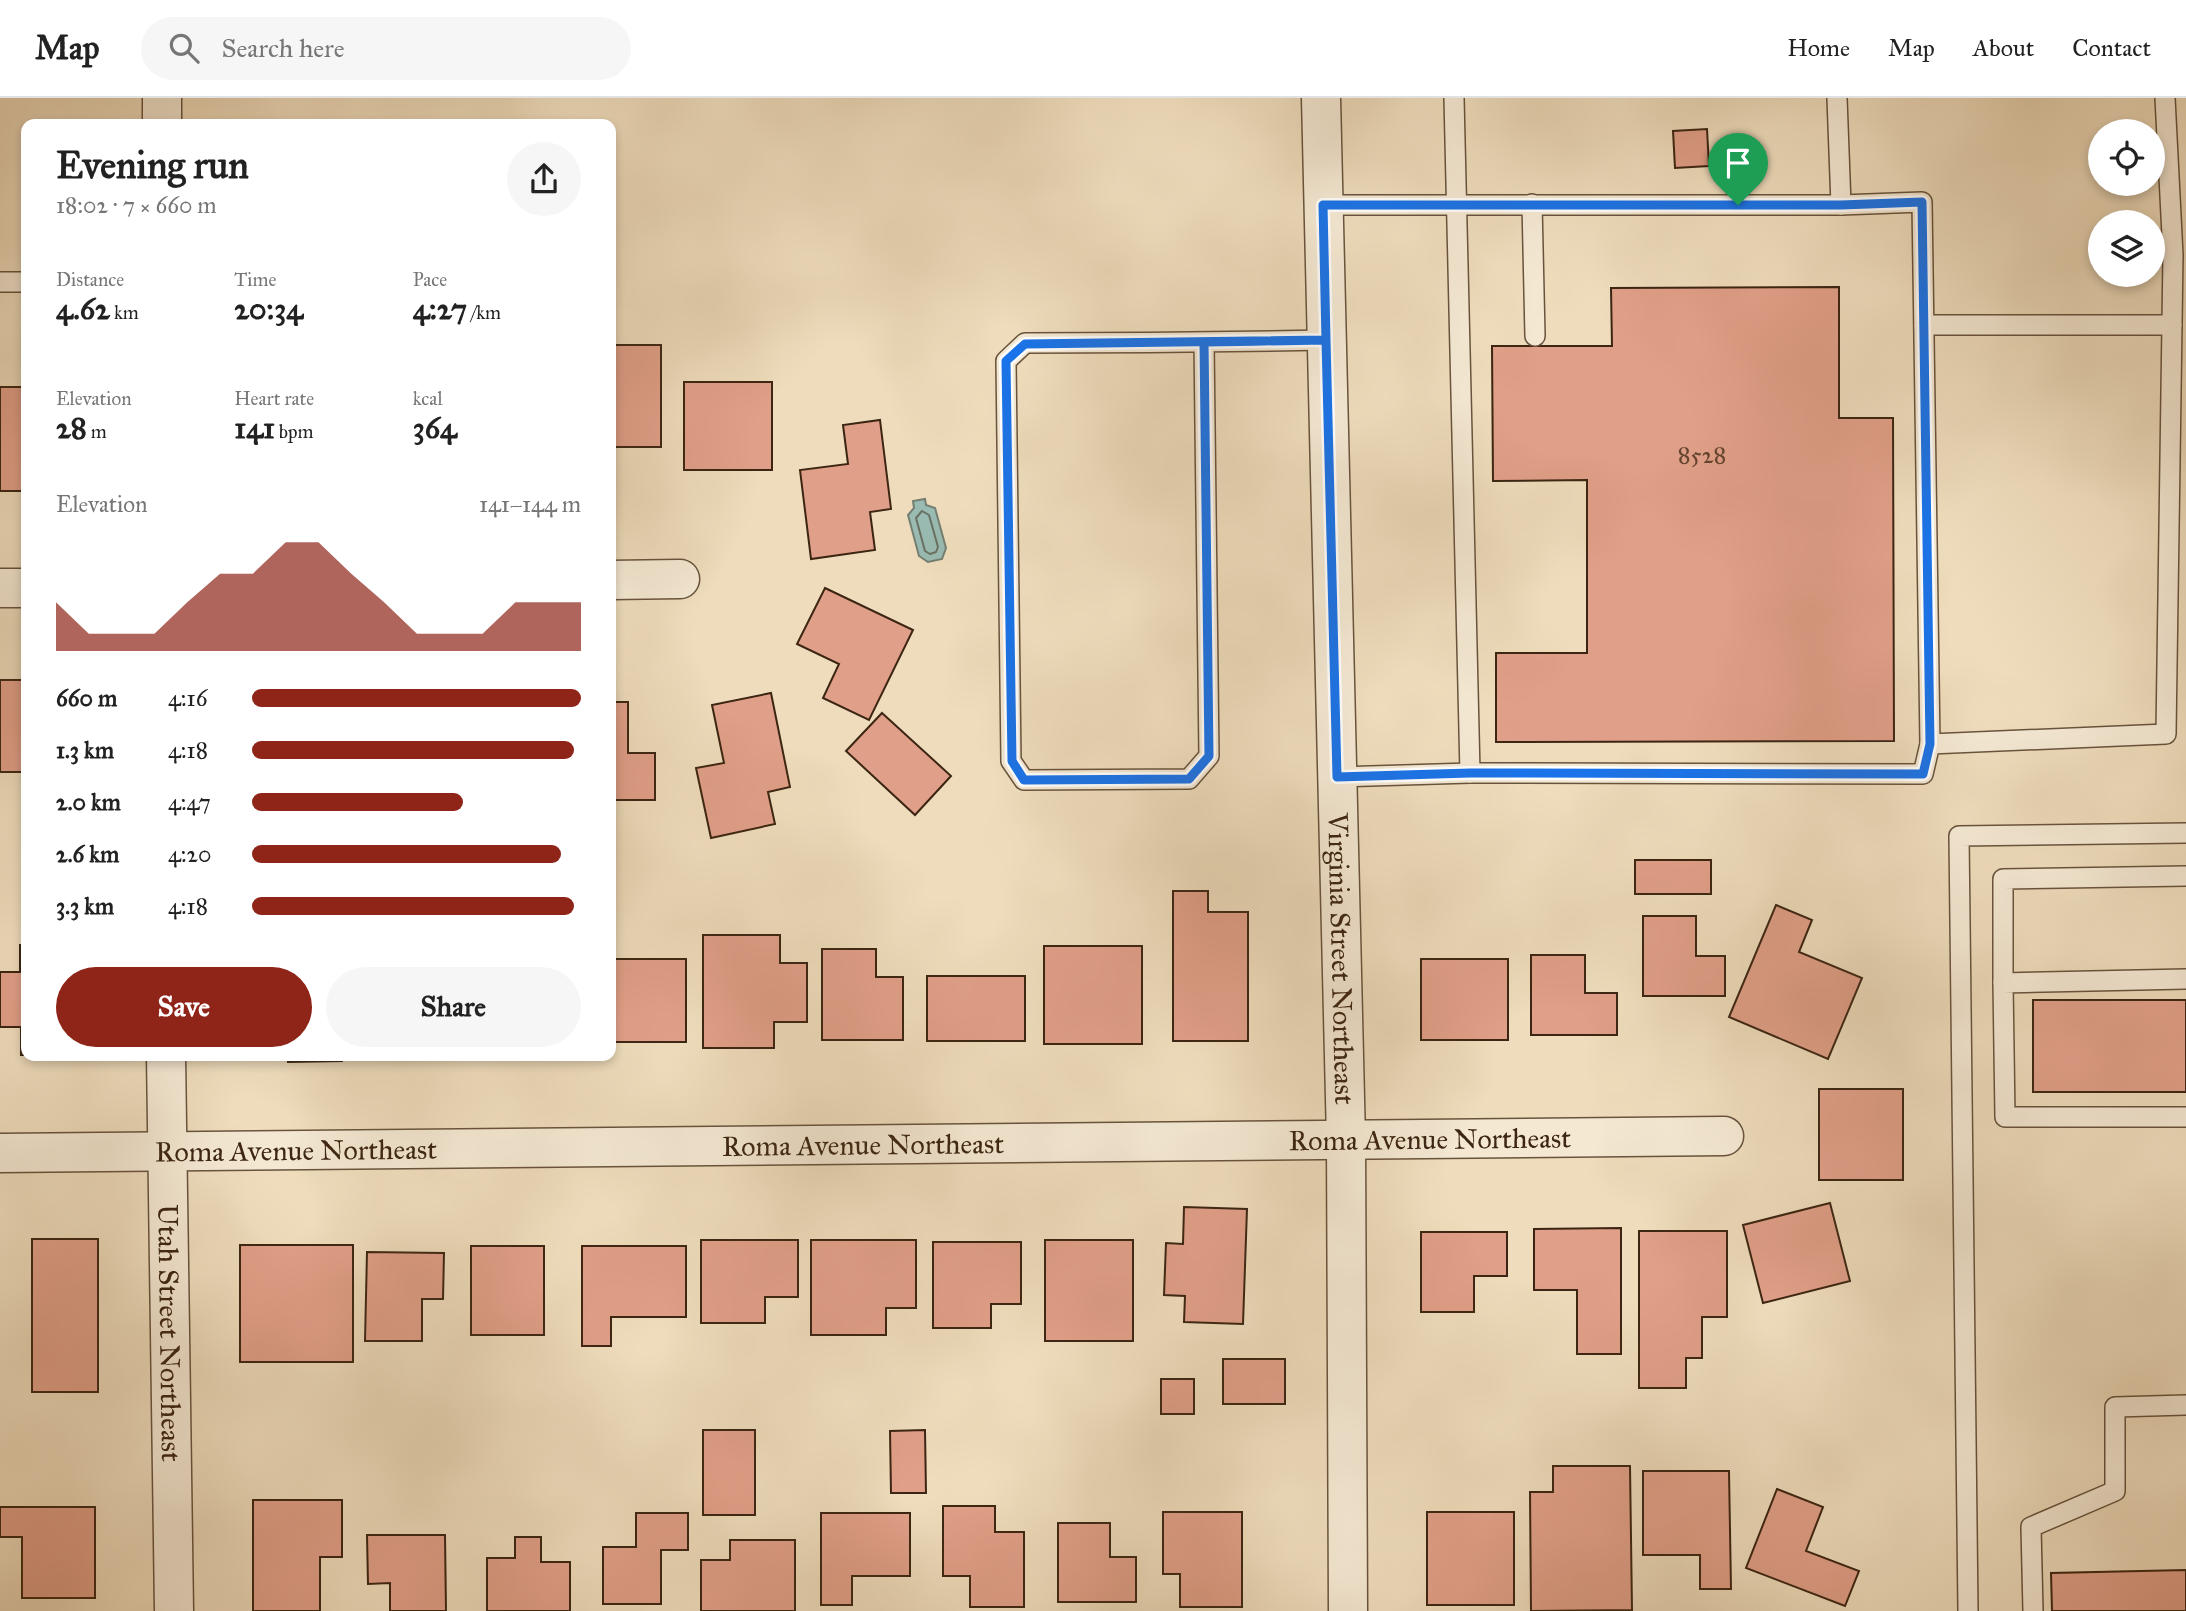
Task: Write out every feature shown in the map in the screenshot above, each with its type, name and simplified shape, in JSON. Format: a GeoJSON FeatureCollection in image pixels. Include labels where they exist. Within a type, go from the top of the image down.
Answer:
{"type":"FeatureCollection","features":[{"type":"Feature","properties":{"kind":"street"},"geometry":{"type":"LineString","coordinates":[[162,98],[162,119]]}},
{"type":"Feature","properties":{"kind":"street","name":"Virginia Street Northeast"},"geometry":{"type":"LineString","coordinates":[[1321,98],[1346,1140],[1348,1611]]}},
{"type":"Feature","properties":{"kind":"street"},"geometry":{"type":"LineString","coordinates":[[616,580],[680,579]]}},
{"type":"Feature","properties":{"kind":"street"},"geometry":{"type":"LineString","coordinates":[[0,588],[21,588]]}},
{"type":"Feature","properties":{"kind":"street","name":"Utah Street Northeast"},"geometry":{"type":"LineString","coordinates":[[166,1061],[174,1611]]}},
{"type":"Feature","properties":{"kind":"street","name":"Roma Avenue Northeast"},"geometry":{"type":"LineString","coordinates":[[0,1153],[1724,1136]]}},
{"type":"Feature","properties":{"kind":"lane"},"geometry":{"type":"LineString","coordinates":[[1454,98],[1470,773]]}},
{"type":"Feature","properties":{"kind":"lane"},"geometry":{"type":"LineString","coordinates":[[1837,98],[1841,205]]}},
{"type":"Feature","properties":{"kind":"lane"},"geometry":{"type":"LineString","coordinates":[[1930,744],[2166,734],[2173,255],[2165,98]]}},
{"type":"Feature","properties":{"kind":"lane"},"geometry":{"type":"LineString","coordinates":[[1323,205],[1841,205],[1922,202],[1930,744],[1923,774],[1470,773],[1337,777]]}},
{"type":"Feature","properties":{"kind":"lane"},"geometry":{"type":"LineString","coordinates":[[1532,204],[1535,336]]}},
{"type":"Feature","properties":{"kind":"lane"},"geometry":{"type":"LineString","coordinates":[[0,282],[21,282]]}},
{"type":"Feature","properties":{"kind":"lane"},"geometry":{"type":"LineString","coordinates":[[1924,325],[2172,326]]}},
{"type":"Feature","properties":{"kind":"lane"},"geometry":{"type":"LineString","coordinates":[[1204,342],[1209,756],[1189,779],[1024,780],[1012,761],[1006,361],[1025,344],[1326,340]]}},
{"type":"Feature","properties":{"kind":"lane"},"geometry":{"type":"LineString","coordinates":[[1968,1611],[1959,836],[2186,833]]}},
{"type":"Feature","properties":{"kind":"lane"},"geometry":{"type":"LineString","coordinates":[[2186,876],[2003,879],[2005,1117],[2186,1117]]}},
{"type":"Feature","properties":{"kind":"lane"},"geometry":{"type":"LineString","coordinates":[[2003,983],[2186,979]]}},
{"type":"Feature","properties":{"kind":"lane"},"geometry":{"type":"LineString","coordinates":[[2033,1611],[2031,1527],[2116,1491],[2116,1407],[2186,1405]]}},
{"type":"Feature","properties":{"kind":"water"},"geometry":{"type":"Polygon","coordinates":[[[925,499],[926,505],[935,508],[946,548],[942,559],[928,562],[919,556],[908,515],[914,508],[913,501],[925,499]]]}},
{"type":"Feature","properties":{"kind":"building"},"geometry":{"type":"Polygon","coordinates":[[[1707,129],[1709,166],[1675,168],[1673,131],[1707,129]]]}},
{"type":"Feature","properties":{"kind":"building"},"geometry":{"type":"Polygon","coordinates":[[[1839,287],[1839,418],[1893,418],[1894,741],[1496,742],[1496,653],[1587,653],[1587,480],[1493,481],[1492,346],[1612,346],[1611,288],[1839,287]]]}},
{"type":"Feature","properties":{"kind":"building"},"geometry":{"type":"Polygon","coordinates":[[[616,345],[661,345],[661,447],[616,447],[616,345]]]}},
{"type":"Feature","properties":{"kind":"building"},"geometry":{"type":"Polygon","coordinates":[[[684,382],[772,382],[772,470],[684,470],[684,382]]]}},
{"type":"Feature","properties":{"kind":"building"},"geometry":{"type":"Polygon","coordinates":[[[0,387],[21,387],[21,491],[0,491],[0,387]]]}},
{"type":"Feature","properties":{"kind":"building"},"geometry":{"type":"Polygon","coordinates":[[[880,420],[891,509],[870,512],[875,550],[811,559],[800,470],[848,464],[843,425],[880,420]]]}},
{"type":"Feature","properties":{"kind":"building"},"geometry":{"type":"Polygon","coordinates":[[[825,588],[913,630],[869,720],[823,698],[839,664],[797,644],[825,588]]]}},
{"type":"Feature","properties":{"kind":"building"},"geometry":{"type":"Polygon","coordinates":[[[0,680],[21,680],[21,772],[0,772],[0,680]]]}},
{"type":"Feature","properties":{"kind":"building"},"geometry":{"type":"Polygon","coordinates":[[[771,693],[790,787],[768,792],[775,824],[711,838],[696,768],[724,763],[712,705],[771,693]]]}},
{"type":"Feature","properties":{"kind":"building"},"geometry":{"type":"Polygon","coordinates":[[[616,702],[628,702],[628,753],[655,753],[655,800],[616,800],[616,702]]]}},
{"type":"Feature","properties":{"kind":"building"},"geometry":{"type":"Polygon","coordinates":[[[882,713],[951,776],[915,815],[846,751],[882,713]]]}},
{"type":"Feature","properties":{"kind":"building"},"geometry":{"type":"Polygon","coordinates":[[[1635,860],[1711,860],[1711,894],[1635,894],[1635,860]]]}},
{"type":"Feature","properties":{"kind":"building"},"geometry":{"type":"Polygon","coordinates":[[[1173,891],[1208,891],[1208,912],[1248,912],[1248,1041],[1173,1041],[1173,891]]]}},
{"type":"Feature","properties":{"kind":"building"},"geometry":{"type":"Polygon","coordinates":[[[1776,905],[1812,920],[1799,952],[1862,978],[1828,1059],[1729,1017],[1776,905]]]}},
{"type":"Feature","properties":{"kind":"building"},"geometry":{"type":"Polygon","coordinates":[[[1643,916],[1696,916],[1696,956],[1725,956],[1725,996],[1643,996],[1643,916]]]}},
{"type":"Feature","properties":{"kind":"building"},"geometry":{"type":"Polygon","coordinates":[[[703,935],[780,935],[780,963],[807,963],[807,1022],[774,1022],[774,1048],[703,1048],[703,935]]]}},
{"type":"Feature","properties":{"kind":"building"},"geometry":{"type":"Polygon","coordinates":[[[21,945],[21,1027],[0,1027],[0,972],[20,972],[21,945]]]}},
{"type":"Feature","properties":{"kind":"building"},"geometry":{"type":"Polygon","coordinates":[[[1044,946],[1142,946],[1142,1044],[1044,1044],[1044,946]]]}},
{"type":"Feature","properties":{"kind":"building"},"geometry":{"type":"Polygon","coordinates":[[[822,949],[876,949],[876,977],[903,977],[903,1040],[822,1040],[822,949]]]}},
{"type":"Feature","properties":{"kind":"building"},"geometry":{"type":"Polygon","coordinates":[[[1531,955],[1585,955],[1585,993],[1617,993],[1617,1035],[1531,1035],[1531,955]]]}},
{"type":"Feature","properties":{"kind":"building"},"geometry":{"type":"Polygon","coordinates":[[[616,959],[686,959],[686,1042],[616,1042],[616,959]]]}},
{"type":"Feature","properties":{"kind":"building"},"geometry":{"type":"Polygon","coordinates":[[[1421,959],[1508,959],[1508,1040],[1421,1040],[1421,959]]]}},
{"type":"Feature","properties":{"kind":"building"},"geometry":{"type":"Polygon","coordinates":[[[927,976],[1025,976],[1025,1041],[927,1041],[927,976]]]}},
{"type":"Feature","properties":{"kind":"building"},"geometry":{"type":"Polygon","coordinates":[[[2033,1000],[2186,1000],[2186,1092],[2033,1092],[2033,1000]]]}},
{"type":"Feature","properties":{"kind":"building"},"geometry":{"type":"Polygon","coordinates":[[[1819,1089],[1903,1089],[1903,1180],[1819,1180],[1819,1089]]]}},
{"type":"Feature","properties":{"kind":"building"},"geometry":{"type":"Polygon","coordinates":[[[1830,1203],[1850,1281],[1763,1303],[1743,1225],[1830,1203]]]}},
{"type":"Feature","properties":{"kind":"building"},"geometry":{"type":"Polygon","coordinates":[[[1184,1207],[1247,1209],[1243,1324],[1184,1322],[1185,1296],[1164,1295],[1166,1243],[1183,1244],[1184,1207]]]}},
{"type":"Feature","properties":{"kind":"building"},"geometry":{"type":"Polygon","coordinates":[[[1621,1228],[1621,1354],[1577,1354],[1577,1290],[1534,1290],[1534,1229],[1621,1228]]]}},
{"type":"Feature","properties":{"kind":"building"},"geometry":{"type":"Polygon","coordinates":[[[1639,1231],[1727,1231],[1727,1317],[1702,1317],[1702,1358],[1686,1358],[1686,1388],[1639,1388],[1639,1231]]]}},
{"type":"Feature","properties":{"kind":"building"},"geometry":{"type":"Polygon","coordinates":[[[1421,1232],[1507,1232],[1507,1276],[1474,1276],[1474,1312],[1421,1312],[1421,1232]]]}},
{"type":"Feature","properties":{"kind":"building"},"geometry":{"type":"Polygon","coordinates":[[[32,1239],[98,1239],[98,1392],[32,1392],[32,1239]]]}},
{"type":"Feature","properties":{"kind":"building"},"geometry":{"type":"Polygon","coordinates":[[[701,1240],[798,1240],[798,1297],[765,1297],[765,1323],[701,1323],[701,1240]]]}},
{"type":"Feature","properties":{"kind":"building"},"geometry":{"type":"Polygon","coordinates":[[[811,1240],[916,1240],[916,1308],[886,1308],[886,1335],[811,1335],[811,1240]]]}},
{"type":"Feature","properties":{"kind":"building"},"geometry":{"type":"Polygon","coordinates":[[[1045,1240],[1133,1240],[1133,1341],[1045,1341],[1045,1240]]]}},
{"type":"Feature","properties":{"kind":"building"},"geometry":{"type":"Polygon","coordinates":[[[933,1242],[1021,1242],[1021,1304],[991,1304],[991,1328],[933,1328],[933,1242]]]}},
{"type":"Feature","properties":{"kind":"building"},"geometry":{"type":"Polygon","coordinates":[[[240,1245],[353,1245],[353,1362],[240,1362],[240,1245]]]}},
{"type":"Feature","properties":{"kind":"building"},"geometry":{"type":"Polygon","coordinates":[[[471,1246],[544,1246],[544,1335],[471,1335],[471,1246]]]}},
{"type":"Feature","properties":{"kind":"building"},"geometry":{"type":"Polygon","coordinates":[[[582,1246],[686,1246],[686,1317],[611,1317],[611,1346],[582,1346],[582,1246]]]}},
{"type":"Feature","properties":{"kind":"building"},"geometry":{"type":"Polygon","coordinates":[[[367,1252],[444,1253],[443,1299],[422,1299],[422,1341],[365,1341],[367,1252]]]}},
{"type":"Feature","properties":{"kind":"building"},"geometry":{"type":"Polygon","coordinates":[[[1223,1359],[1285,1359],[1285,1404],[1223,1404],[1223,1359]]]}},
{"type":"Feature","properties":{"kind":"building"},"geometry":{"type":"Polygon","coordinates":[[[1161,1379],[1194,1379],[1194,1414],[1161,1414],[1161,1379]]]}},
{"type":"Feature","properties":{"kind":"building"},"geometry":{"type":"Polygon","coordinates":[[[703,1430],[755,1430],[755,1515],[703,1515],[703,1430]]]}},
{"type":"Feature","properties":{"kind":"building"},"geometry":{"type":"Polygon","coordinates":[[[925,1430],[926,1493],[891,1493],[890,1431],[925,1430]]]}},
{"type":"Feature","properties":{"kind":"building"},"geometry":{"type":"Polygon","coordinates":[[[1553,1466],[1630,1466],[1632,1610],[1531,1611],[1530,1492],[1553,1492],[1553,1466]]]}},
{"type":"Feature","properties":{"kind":"building"},"geometry":{"type":"Polygon","coordinates":[[[1643,1471],[1729,1471],[1731,1589],[1700,1589],[1700,1555],[1643,1555],[1643,1471]]]}},
{"type":"Feature","properties":{"kind":"building"},"geometry":{"type":"Polygon","coordinates":[[[1777,1489],[1823,1507],[1806,1551],[1859,1571],[1845,1606],[1746,1568],[1777,1489]]]}},
{"type":"Feature","properties":{"kind":"building"},"geometry":{"type":"Polygon","coordinates":[[[253,1500],[342,1500],[342,1557],[320,1557],[320,1611],[253,1611],[253,1500]]]}},
{"type":"Feature","properties":{"kind":"building"},"geometry":{"type":"Polygon","coordinates":[[[943,1506],[995,1506],[995,1532],[1024,1532],[1024,1607],[970,1607],[970,1576],[943,1576],[943,1506]]]}},
{"type":"Feature","properties":{"kind":"building"},"geometry":{"type":"Polygon","coordinates":[[[0,1507],[95,1507],[95,1598],[22,1598],[22,1537],[0,1537],[0,1507]]]}},
{"type":"Feature","properties":{"kind":"building"},"geometry":{"type":"Polygon","coordinates":[[[1163,1512],[1242,1512],[1242,1607],[1180,1607],[1180,1574],[1163,1574],[1163,1512]]]}},
{"type":"Feature","properties":{"kind":"building"},"geometry":{"type":"Polygon","coordinates":[[[1427,1512],[1514,1512],[1514,1605],[1427,1605],[1427,1512]]]}},
{"type":"Feature","properties":{"kind":"building"},"geometry":{"type":"Polygon","coordinates":[[[636,1513],[688,1513],[688,1550],[661,1550],[661,1604],[603,1604],[603,1547],[636,1547],[636,1513]]]}},
{"type":"Feature","properties":{"kind":"building"},"geometry":{"type":"Polygon","coordinates":[[[821,1513],[910,1513],[910,1576],[852,1576],[852,1605],[821,1605],[821,1513]]]}},
{"type":"Feature","properties":{"kind":"building"},"geometry":{"type":"Polygon","coordinates":[[[1058,1523],[1110,1523],[1110,1557],[1136,1557],[1136,1602],[1058,1602],[1058,1523]]]}},
{"type":"Feature","properties":{"kind":"building"},"geometry":{"type":"Polygon","coordinates":[[[367,1535],[445,1535],[446,1611],[390,1611],[390,1583],[368,1584],[367,1535]]]}},
{"type":"Feature","properties":{"kind":"building"},"geometry":{"type":"Polygon","coordinates":[[[515,1537],[541,1537],[541,1562],[570,1562],[570,1611],[487,1611],[487,1558],[515,1558],[515,1537]]]}},
{"type":"Feature","properties":{"kind":"building"},"geometry":{"type":"Polygon","coordinates":[[[730,1540],[795,1540],[795,1611],[701,1611],[701,1560],[730,1560],[730,1540]]]}},
{"type":"Feature","properties":{"kind":"building"},"geometry":{"type":"Polygon","coordinates":[[[2186,1570],[2186,1611],[2052,1611],[2051,1573],[2186,1570]]]}},
{"type":"Feature","properties":{"kind":"route"},"geometry":{"type":"LineString","coordinates":[[1738,205],[1323,205],[1326,340],[1025,344],[1006,361],[1012,761],[1024,780],[1189,779],[1209,756],[1204,342],[1326,340],[1337,777],[1470,773],[1923,774],[1930,744],[1922,202],[1738,205]]}}]}
